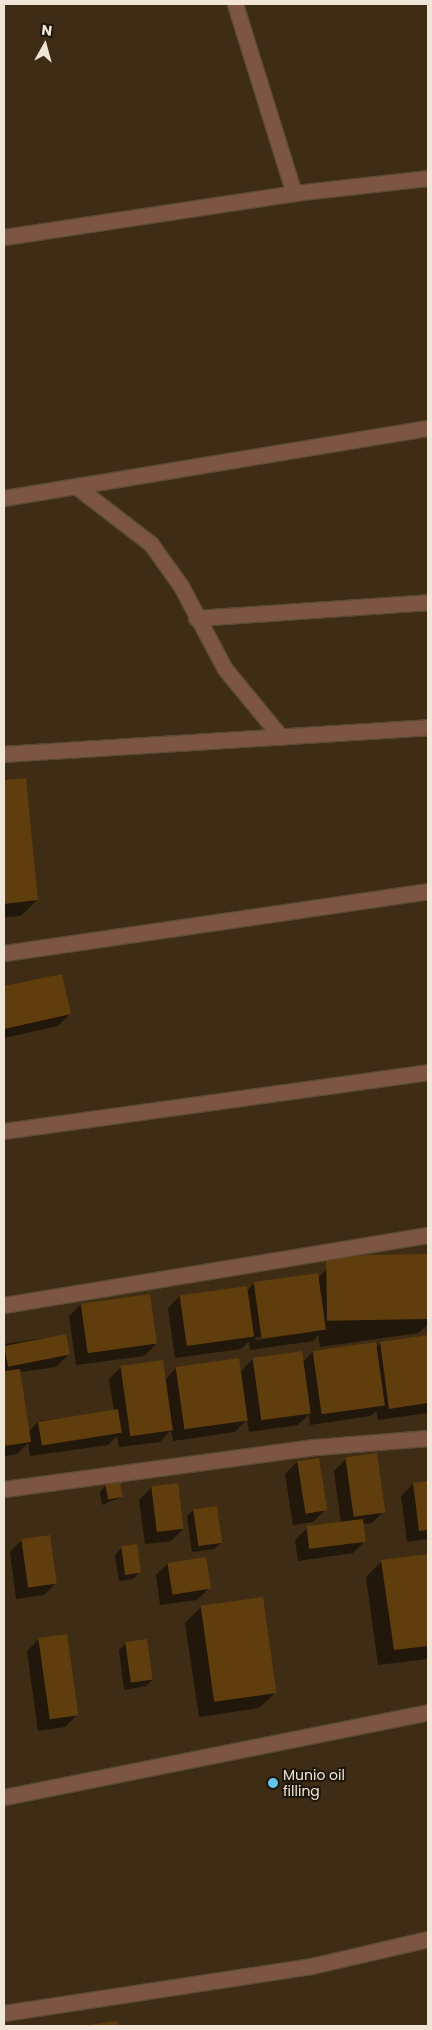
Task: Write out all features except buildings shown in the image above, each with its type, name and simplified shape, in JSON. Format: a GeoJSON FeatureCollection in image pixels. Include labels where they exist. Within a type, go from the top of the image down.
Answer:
{"type":"FeatureCollection","features":[{"type":"Feature","properties":{"kind":"street"},"geometry":{"type":"LineString","coordinates":[[235,4],[294,193]]}},
{"type":"Feature","properties":{"kind":"street"},"geometry":{"type":"LineString","coordinates":[[4,237],[294,193],[428,178]]}},
{"type":"Feature","properties":{"kind":"street"},"geometry":{"type":"LineString","coordinates":[[4,498],[428,428]]}},
{"type":"Feature","properties":{"kind":"street"},"geometry":{"type":"LineString","coordinates":[[77,487],[151,544],[225,669],[281,737]]}},
{"type":"Feature","properties":{"kind":"street"},"geometry":{"type":"LineString","coordinates":[[196,618],[428,602]]}},
{"type":"Feature","properties":{"kind":"street"},"geometry":{"type":"LineString","coordinates":[[4,754],[428,727]]}},
{"type":"Feature","properties":{"kind":"street"},"geometry":{"type":"LineString","coordinates":[[4,953],[428,891]]}},
{"type":"Feature","properties":{"kind":"street"},"geometry":{"type":"LineString","coordinates":[[4,1131],[428,1072]]}},
{"type":"Feature","properties":{"kind":"street"},"geometry":{"type":"LineString","coordinates":[[4,1305],[428,1235]]}},
{"type":"Feature","properties":{"kind":"street"},"geometry":{"type":"LineString","coordinates":[[4,1489],[316,1446],[428,1438]]}},
{"type":"Feature","properties":{"kind":"street"},"geometry":{"type":"LineString","coordinates":[[4,1797],[428,1712]]}},
{"type":"Feature","properties":{"kind":"street"},"geometry":{"type":"LineString","coordinates":[[4,2013],[312,1966],[428,1939]]}},
{"type":"Feature","properties":{"kind":"place","name":"Munio oil filling"},"geometry":{"type":"Point","coordinates":[273,1783]}}]}
